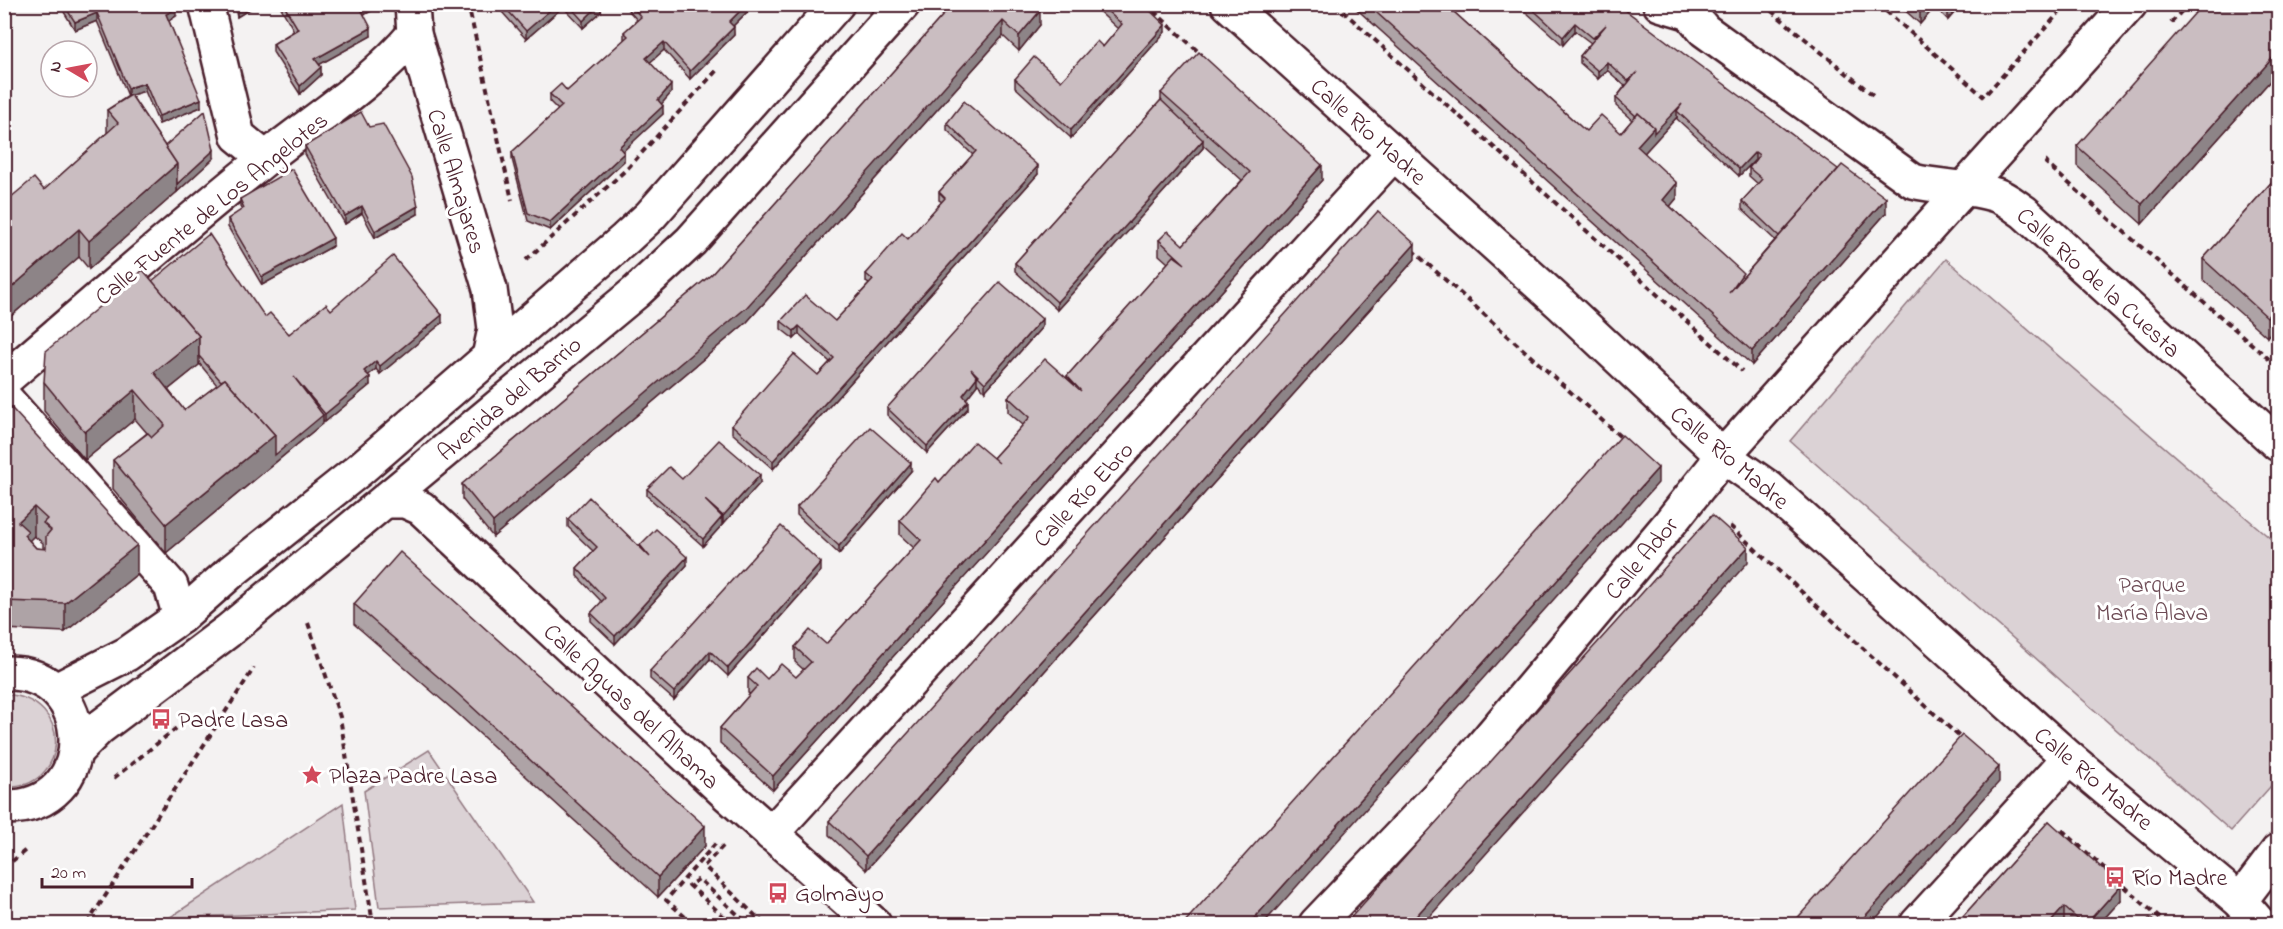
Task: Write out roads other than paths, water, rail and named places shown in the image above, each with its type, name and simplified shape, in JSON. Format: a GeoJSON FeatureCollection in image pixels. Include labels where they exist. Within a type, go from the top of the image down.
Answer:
{"type":"FeatureCollection","features":[{"type":"Feature","properties":{"kind":"street"},"geometry":{"type":"LineString","coordinates":[[206,4],[238,136],[266,158]]}},
{"type":"Feature","properties":{"kind":"street","name":"Avenida del Barrio"},"geometry":{"type":"LineString","coordinates":[[56,690],[127,654],[180,617],[231,572],[359,470],[650,216],[837,4]]}},
{"type":"Feature","properties":{"kind":"street","name":"Avenida del Barrio"},"geometry":{"type":"LineString","coordinates":[[77,750],[99,728],[228,632],[627,300],[690,241],[903,4]]}},
{"type":"Feature","properties":{"kind":"street","name":"Calle Río Madre"},"geometry":{"type":"LineString","coordinates":[[1228,4],[1561,304],[1723,456],[1769,488],[2069,758],[2254,918]]}},
{"type":"Feature","properties":{"kind":"street","name":"Calle Ador"},"geometry":{"type":"LineString","coordinates":[[1316,924],[1458,775],[1670,524],[1723,456],[2130,4]]}},
{"type":"Feature","properties":{"kind":"street","name":"Calle Río de la Cuesta"},"geometry":{"type":"LineString","coordinates":[[1680,7],[1704,30],[1913,181],[1936,187],[1982,191],[1999,196],[2024,212],[2278,444]]}},
{"type":"Feature","properties":{"kind":"street","name":"Calle Fuente de Los Angelotes"},"geometry":{"type":"LineString","coordinates":[[4,380],[266,158],[344,101],[389,63],[413,19]]}},
{"type":"Feature","properties":{"kind":"street","name":"Calle Almajares"},"geometry":{"type":"LineString","coordinates":[[413,19],[490,289],[495,329],[489,357]]}},
{"type":"Feature","properties":{"kind":"street","name":"Calle Río Ebro"},"geometry":{"type":"LineString","coordinates":[[771,834],[1394,153]]}},
{"type":"Feature","properties":{"kind":"street"},"geometry":{"type":"LineString","coordinates":[[4,398],[171,586],[180,617]]}},
{"type":"Feature","properties":{"kind":"street","name":"Calle Aguas del Alhama"},"geometry":{"type":"LineString","coordinates":[[385,501],[405,501],[421,508],[771,834],[874,924]]}},
{"type":"Feature","properties":{"kind":"street"},"geometry":{"type":"LineString","coordinates":[[4,673],[19,672],[39,679],[56,690],[69,707],[76,728],[77,750],[70,771],[57,789],[39,801],[18,807],[4,807]]}},
{"type":"Feature","properties":{"kind":"street"},"geometry":{"type":"LineString","coordinates":[[1917,924],[2069,758]]}},
{"type":"Feature","properties":{"kind":"street"},"geometry":{"type":"LineString","coordinates":[[2254,918],[2278,851]]}},
{"type":"Feature","properties":{"kind":"place","name":"Padre Lasa"},"geometry":{"type":"Point","coordinates":[161,719]}},
{"type":"Feature","properties":{"kind":"place","name":"Plaza Padre Lasa"},"geometry":{"type":"Point","coordinates":[312,775]}},
{"type":"Feature","properties":{"kind":"place","name":"Río Madre"},"geometry":{"type":"Point","coordinates":[2115,877]}},
{"type":"Feature","properties":{"kind":"place","name":"Golmayo"},"geometry":{"type":"Point","coordinates":[778,893]}},
{"type":"Feature","properties":{"kind":"park label","name":"Parque María Alava"},"geometry":{"type":"Point","coordinates":[2152,598]}}]}
